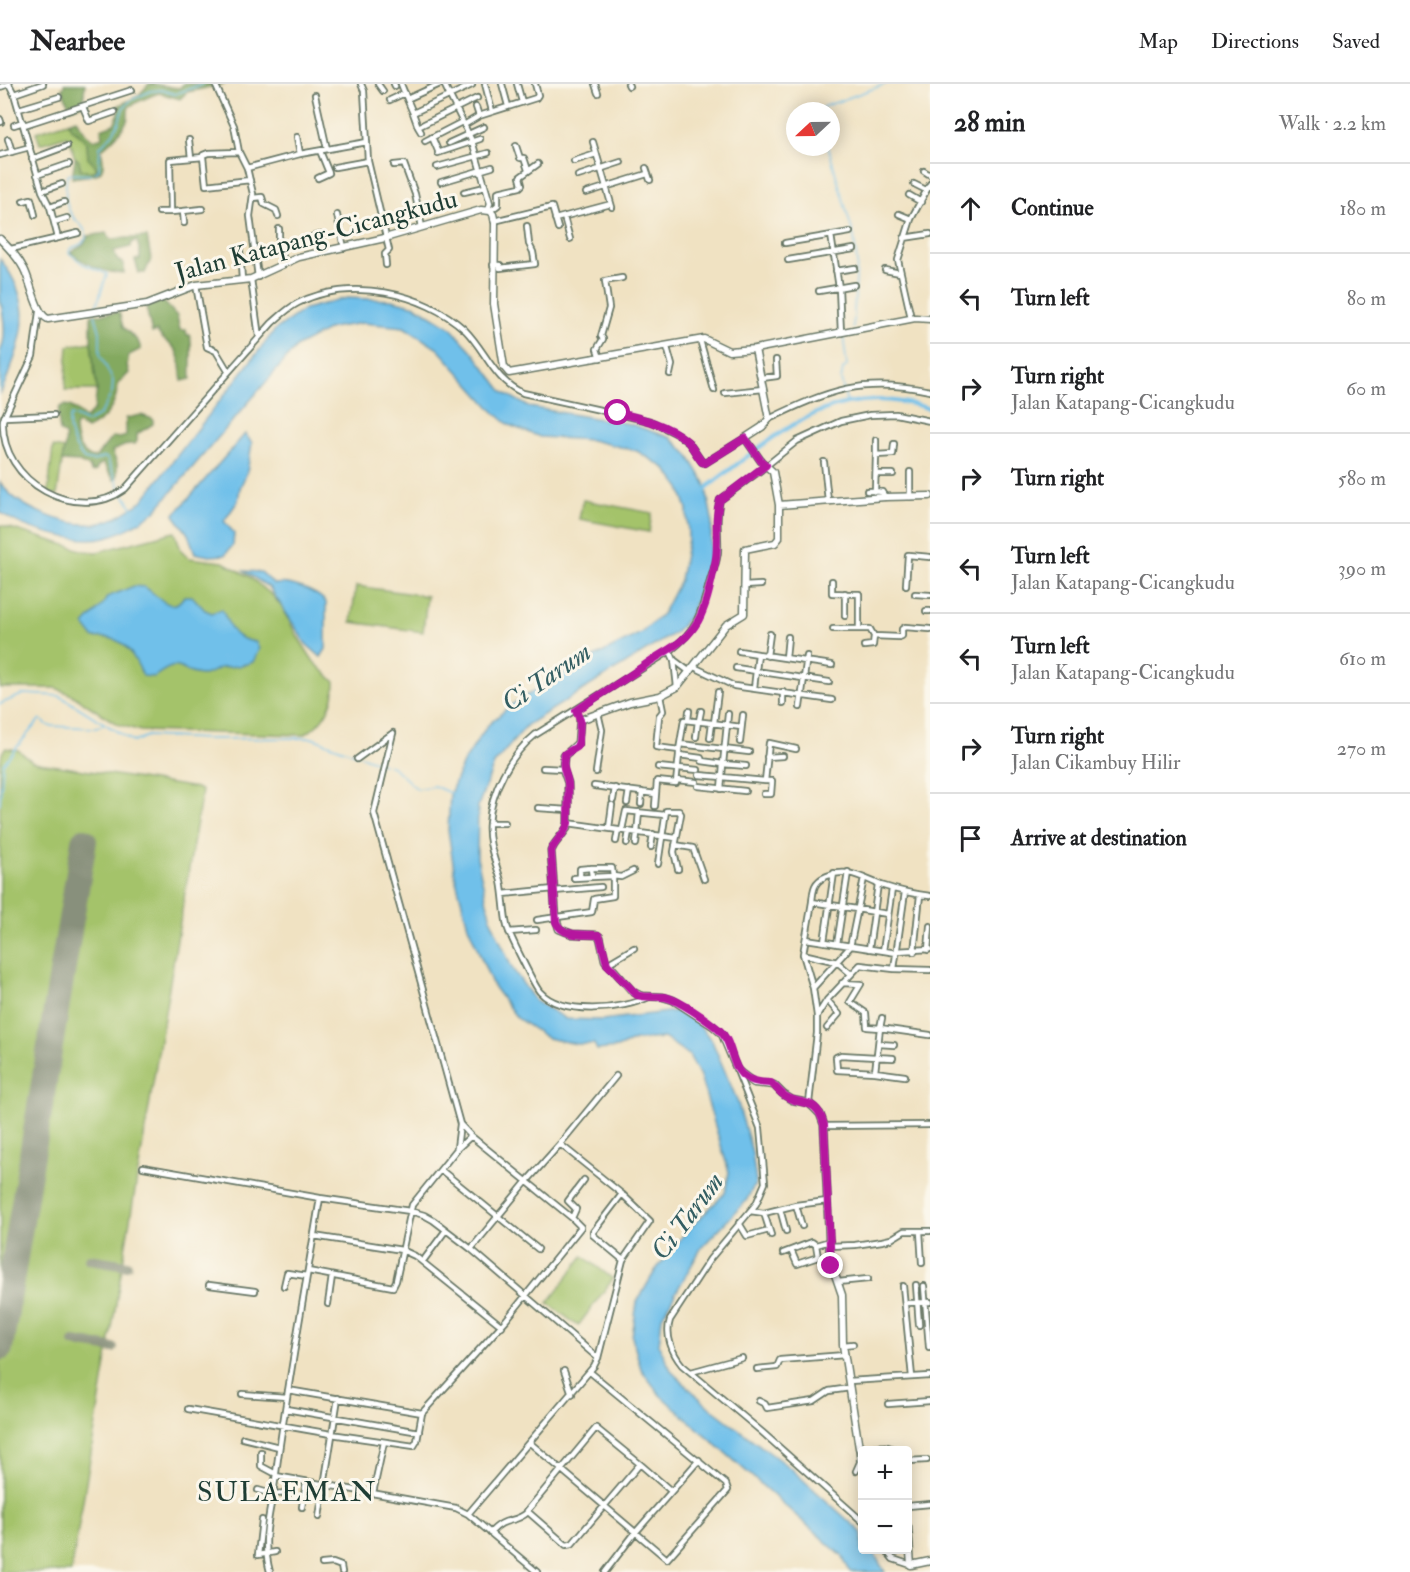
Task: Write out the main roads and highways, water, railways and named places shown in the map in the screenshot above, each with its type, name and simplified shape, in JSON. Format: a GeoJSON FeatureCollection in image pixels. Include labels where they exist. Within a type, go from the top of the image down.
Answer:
{"type":"FeatureCollection","features":[{"type":"Feature","properties":{"kind":"water"},"geometry":{"type":"Polygon","coordinates":[[[0,259],[12,277],[23,310],[20,342],[0,395],[0,352],[4,332],[0,298],[0,259]]]}},
{"type":"Feature","properties":{"kind":"water"},"geometry":{"type":"Polygon","coordinates":[[[347,298],[392,300],[416,306],[450,327],[472,351],[503,392],[529,407],[630,424],[671,438],[688,455],[705,483],[712,519],[710,557],[690,616],[676,632],[527,725],[494,764],[478,806],[477,858],[491,920],[512,968],[535,1001],[566,1019],[602,1020],[676,1011],[694,1019],[712,1041],[737,1100],[752,1152],[756,1182],[746,1201],[702,1247],[662,1317],[659,1345],[672,1372],[709,1407],[790,1468],[858,1529],[858,1554],[874,1554],[885,1572],[850,1572],[843,1557],[660,1395],[641,1369],[632,1337],[637,1302],[655,1271],[685,1233],[725,1193],[729,1172],[700,1076],[689,1055],[664,1038],[635,1040],[617,1048],[597,1050],[594,1044],[577,1044],[547,1038],[517,1018],[493,986],[468,926],[455,876],[448,830],[450,794],[463,763],[487,726],[511,705],[561,674],[641,633],[663,613],[680,580],[688,539],[687,509],[680,488],[665,468],[637,451],[591,440],[540,437],[509,425],[495,413],[438,349],[404,327],[363,323],[331,328],[297,346],[155,511],[132,527],[106,537],[81,539],[36,530],[0,512],[0,482],[18,500],[30,508],[57,519],[96,524],[109,521],[126,512],[142,501],[275,330],[305,309],[347,298]]]}},
{"type":"Feature","properties":{"kind":"water"},"geometry":{"type":"Polygon","coordinates":[[[245,434],[252,443],[247,472],[240,488],[238,501],[224,521],[234,533],[233,545],[225,555],[209,556],[195,553],[188,534],[174,515],[245,434]]]}},
{"type":"Feature","properties":{"kind":"water"},"geometry":{"type":"Polygon","coordinates":[[[244,571],[261,572],[274,584],[287,584],[302,588],[316,594],[326,602],[326,649],[321,657],[306,644],[270,588],[244,571]]]}},
{"type":"Feature","properties":{"kind":"water"},"geometry":{"type":"Polygon","coordinates":[[[134,586],[144,587],[169,604],[174,605],[184,596],[192,596],[205,610],[212,613],[222,609],[237,636],[256,642],[259,649],[253,662],[220,668],[204,675],[194,674],[176,666],[154,677],[143,676],[126,647],[113,639],[94,638],[84,625],[102,606],[107,597],[134,586]]]}},
{"type":"Feature","properties":{"kind":"waterway"},"geometry":{"type":"LineString","coordinates":[[95,310],[107,274],[83,264],[69,253],[70,249],[81,244],[86,238],[83,227],[73,217],[67,205],[67,176],[70,174],[92,175],[99,170],[100,147],[113,133],[123,108],[131,100],[151,91],[161,90],[175,94],[203,84]]}},
{"type":"Feature","properties":{"kind":"waterway"},"geometry":{"type":"LineString","coordinates":[[837,102],[886,84]]}},
{"type":"Feature","properties":{"kind":"waterway"},"geometry":{"type":"LineString","coordinates":[[831,156],[854,237],[857,262],[853,328]]}},
{"type":"Feature","properties":{"kind":"waterway"},"geometry":{"type":"LineString","coordinates":[[95,315],[100,332],[100,354],[113,381],[112,393],[98,416],[87,422],[71,415],[69,426],[74,444],[84,459],[93,461],[105,457],[120,489]]}},
{"type":"Feature","properties":{"kind":"waterway"},"geometry":{"type":"LineString","coordinates":[[843,335],[847,366],[843,369],[841,380],[847,404]]}},
{"type":"Feature","properties":{"kind":"waterway"},"geometry":{"type":"LineString","coordinates":[[705,491],[736,465],[786,429],[838,405],[866,400],[896,401],[930,409]]}},
{"type":"Feature","properties":{"kind":"waterway"},"geometry":{"type":"LineString","coordinates":[[123,493],[133,509]]}},
{"type":"Feature","properties":{"kind":"waterway"},"geometry":{"type":"LineString","coordinates":[[0,704],[24,694],[60,696],[134,742],[147,736],[207,739],[312,738],[383,764]]}},
{"type":"Feature","properties":{"kind":"waterway"},"geometry":{"type":"LineString","coordinates":[[0,804],[3,764],[40,719],[49,726],[96,728],[105,724]]}},
{"type":"Feature","properties":{"kind":"waterway"},"geometry":{"type":"LineString","coordinates":[[387,765],[393,767],[417,789],[434,786],[450,793]]}},
{"type":"Feature","properties":{"kind":"district","name":"SULAEMAN"},"geometry":{"type":"Point","coordinates":[287,1491]}},
{"type":"Feature","properties":{"kind":"water label","name":"Ci Tarum"},"geometry":{"type":"Point","coordinates":[546,677]}},
{"type":"Feature","properties":{"kind":"water label","name":"Ci Tarum"},"geometry":{"type":"Point","coordinates":[687,1216]}}]}
